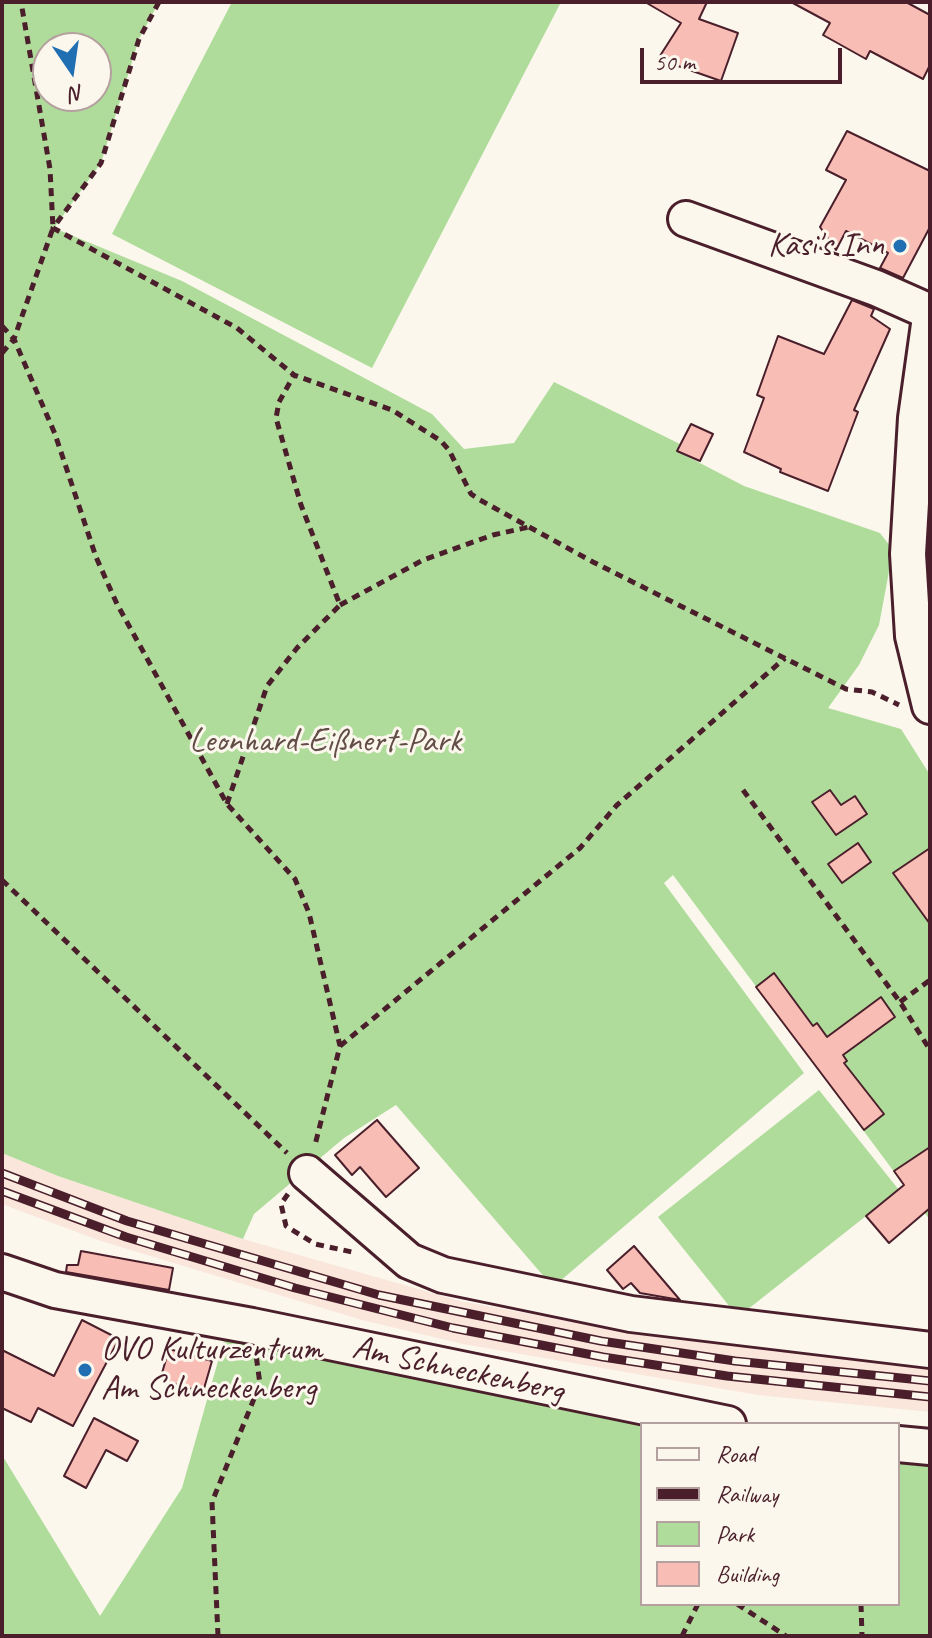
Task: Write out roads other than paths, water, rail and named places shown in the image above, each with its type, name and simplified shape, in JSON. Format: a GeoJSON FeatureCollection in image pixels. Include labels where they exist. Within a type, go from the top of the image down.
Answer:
{"type":"FeatureCollection","features":[{"type":"Feature","properties":{"kind":"street"},"geometry":{"type":"LineString","coordinates":[[686,219],[876,288],[930,317],[916,418],[908,554],[918,708]]}},
{"type":"Feature","properties":{"kind":"street"},"geometry":{"type":"LineString","coordinates":[[307,1173],[409,1261],[443,1275],[631,1314],[930,1350]]}},
{"type":"Feature","properties":{"kind":"street","name":"Am Schneckenberg"},"geometry":{"type":"LineString","coordinates":[[2,1272],[55,1290],[252,1326],[718,1422]]}},
{"type":"Feature","properties":{"kind":"street"},"geometry":{"type":"LineString","coordinates":[[900,1444],[930,1447]]}},
{"type":"Feature","properties":{"kind":"railway"},"geometry":{"type":"LineString","coordinates":[[2,1173],[127,1221],[379,1295],[601,1341],[735,1361],[930,1381]]}},
{"type":"Feature","properties":{"kind":"railway"},"geometry":{"type":"LineString","coordinates":[[2,1191],[126,1237],[295,1288],[453,1328],[603,1357],[727,1376],[930,1397]]}},
{"type":"Feature","properties":{"kind":"place","name":"Kasi's Inn"},"geometry":{"type":"Point","coordinates":[900,246]}},
{"type":"Feature","properties":{"kind":"place","name":"OVO Kulturzentrum Am Schneckenberg"},"geometry":{"type":"Point","coordinates":[85,1370]}},
{"type":"Feature","properties":{"kind":"park label","name":"Leonhard-Eißnert-Park"},"geometry":{"type":"Point","coordinates":[325,742]}}]}
